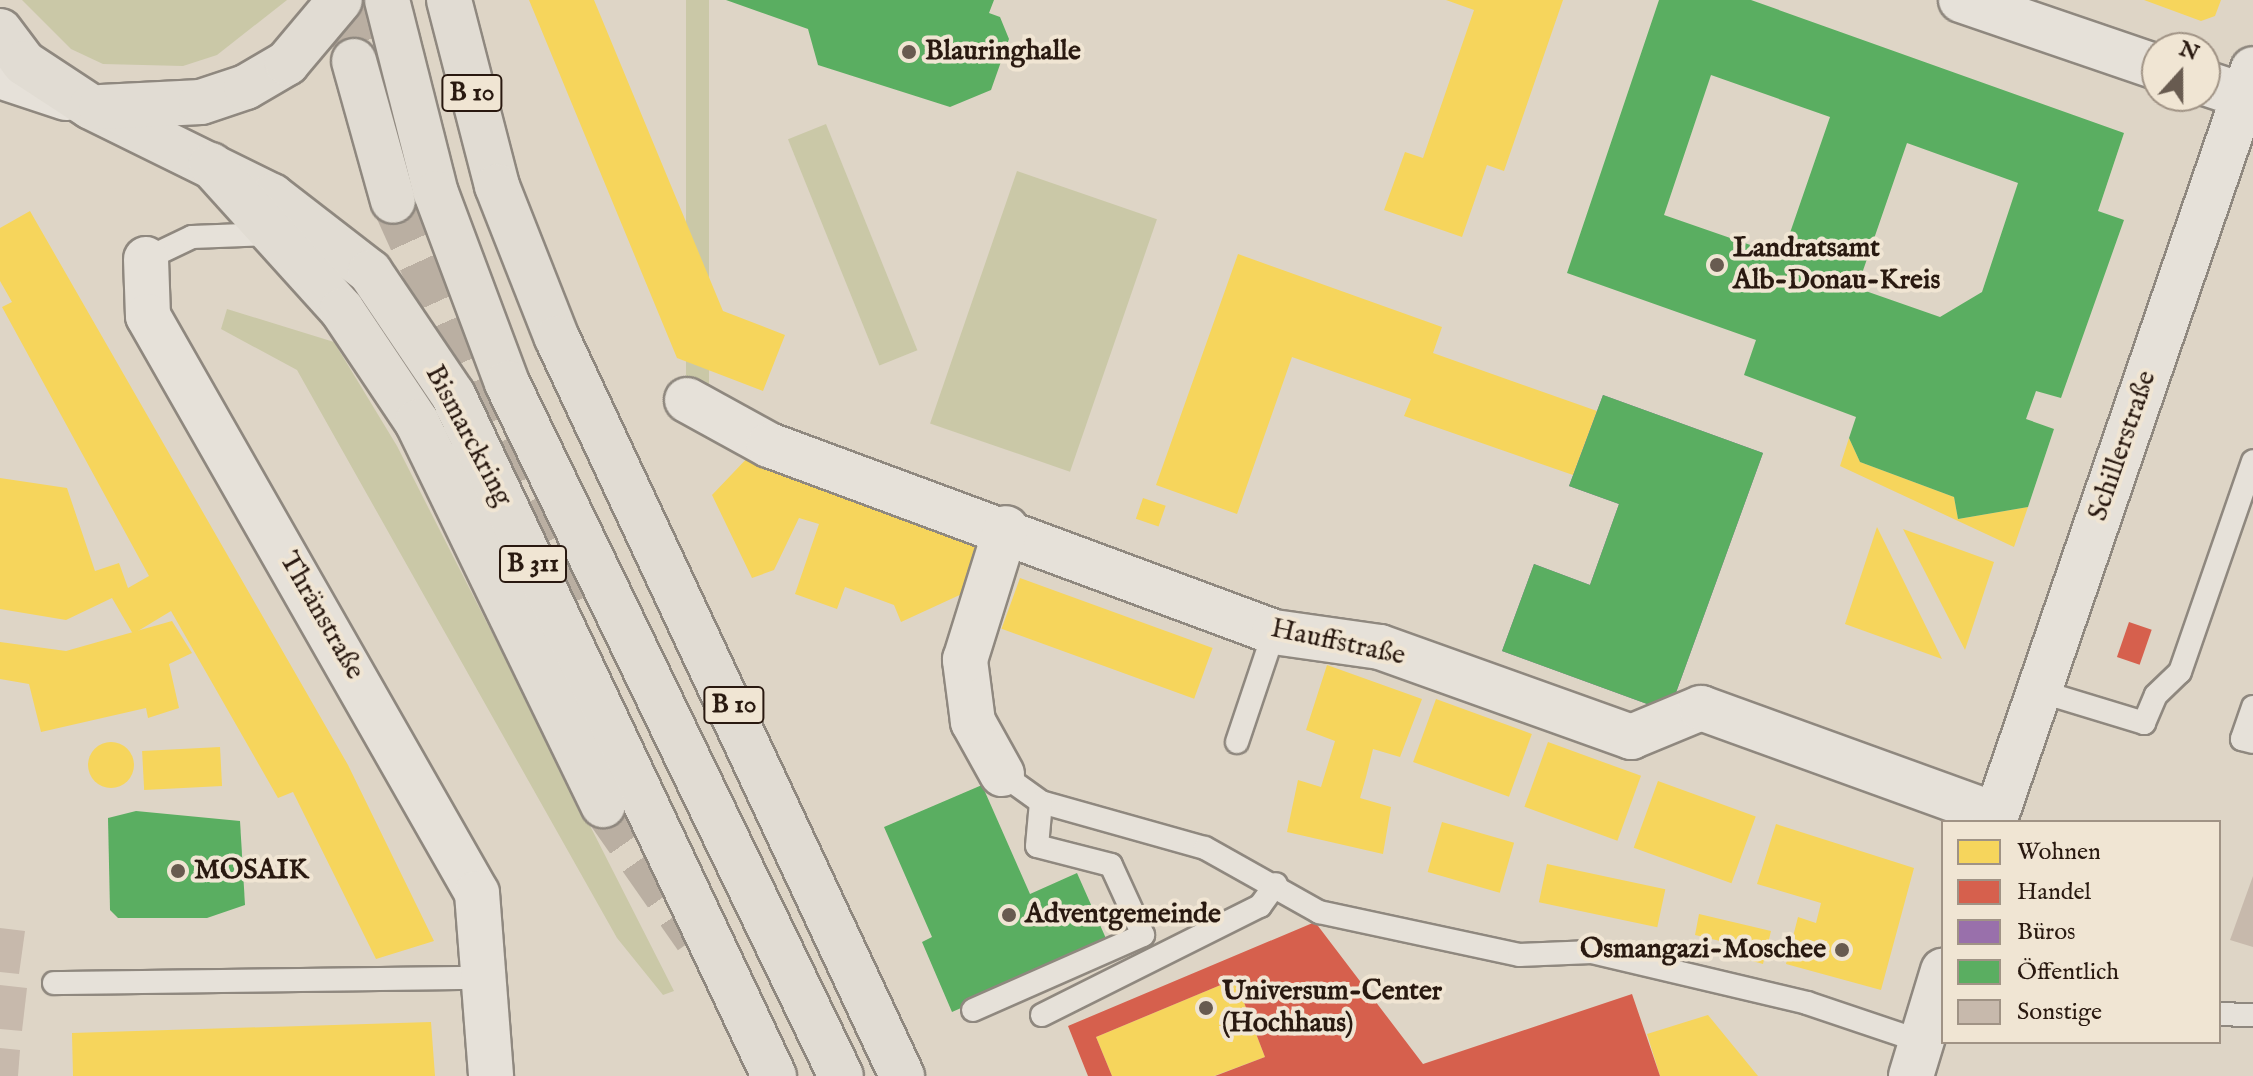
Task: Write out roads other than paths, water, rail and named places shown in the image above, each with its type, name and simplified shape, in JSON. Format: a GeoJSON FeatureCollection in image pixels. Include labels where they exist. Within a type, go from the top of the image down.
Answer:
{"type":"FeatureCollection","features":[{"type":"Feature","properties":{"kind":"main road"},"geometry":{"type":"LineString","coordinates":[[91,107],[201,102],[287,63],[340,0]]}},
{"type":"Feature","properties":{"kind":"main road","name":"Bismarckring"},"geometry":{"type":"LineString","coordinates":[[387,0],[436,193],[507,383],[841,1076]]}},
{"type":"Feature","properties":{"kind":"main road","name":"B 10"},"geometry":{"type":"LineString","coordinates":[[449,0],[497,186],[557,338],[902,1076]]}},
{"type":"Feature","properties":{"kind":"main road","name":"B 311"},"geometry":{"type":"LineString","coordinates":[[0,31],[24,63],[91,107]]}},
{"type":"Feature","properties":{"kind":"main road"},"geometry":{"type":"LineString","coordinates":[[354,61],[393,201]]}},
{"type":"Feature","properties":{"kind":"main road","name":"Bismarckring"},"geometry":{"type":"LineString","coordinates":[[91,107],[272,196],[370,272],[453,395],[774,1076]]}},
{"type":"Feature","properties":{"kind":"main road"},"geometry":{"type":"LineString","coordinates":[[211,165],[351,321],[417,422],[603,805]]}},
{"type":"Feature","properties":{"kind":"street"},"geometry":{"type":"LineString","coordinates":[[1961,0],[2141,62]]}},
{"type":"Feature","properties":{"kind":"street"},"geometry":{"type":"LineString","coordinates":[[0,76],[91,107]]}},
{"type":"Feature","properties":{"kind":"street","name":"Schillerstraße"},"geometry":{"type":"LineString","coordinates":[[1995,819],[2239,87]]}},
{"type":"Feature","properties":{"kind":"street","name":"Thränstraße"},"geometry":{"type":"LineString","coordinates":[[146,259],[148,316],[477,893],[488,978],[491,1076]]}},
{"type":"Feature","properties":{"kind":"street","name":"Hauffstraße"},"geometry":{"type":"LineString","coordinates":[[687,400],[769,445],[1006,528],[1274,632],[1380,647],[1631,737],[1701,708],[1995,819]]}},
{"type":"Feature","properties":{"kind":"street"},"geometry":{"type":"LineString","coordinates":[[1002,774],[973,722],[965,660],[1006,528]]}},
{"type":"Feature","properties":{"kind":"street"},"geometry":{"type":"LineString","coordinates":[[1920,1064],[1941,979]]}},
{"type":"Feature","properties":{"kind":"lane"},"geometry":{"type":"LineString","coordinates":[[146,259],[192,237],[270,234]]}},
{"type":"Feature","properties":{"kind":"lane"},"geometry":{"type":"LineString","coordinates":[[2039,691],[2144,723],[2156,695],[2180,672],[2253,461]]}},
{"type":"Feature","properties":{"kind":"lane"},"geometry":{"type":"LineString","coordinates":[[1237,742],[1274,632]]}},
{"type":"Feature","properties":{"kind":"lane"},"geometry":{"type":"LineString","coordinates":[[2253,707],[2242,739],[2253,742]]}},
{"type":"Feature","properties":{"kind":"lane"},"geometry":{"type":"LineString","coordinates":[[1002,774],[1041,802],[1205,848],[1276,884],[1319,912],[1519,955],[1592,952],[1807,1003],[1920,1064]]}},
{"type":"Feature","properties":{"kind":"lane"},"geometry":{"type":"LineString","coordinates":[[973,1010],[1143,935],[1111,865],[1035,853],[1041,802]]}},
{"type":"Feature","properties":{"kind":"lane"},"geometry":{"type":"LineString","coordinates":[[1042,1015],[1260,906],[1276,884]]}},
{"type":"Feature","properties":{"kind":"lane"},"geometry":{"type":"LineString","coordinates":[[54,983],[488,978]]}},
{"type":"Feature","properties":{"kind":"lane"},"geometry":{"type":"LineString","coordinates":[[2221,1014],[2253,1015]]}},
{"type":"Feature","properties":{"kind":"tunnel"},"geometry":{"type":"LineString","coordinates":[[342,0],[354,61]]}},
{"type":"Feature","properties":{"kind":"tunnel"},"geometry":{"type":"LineString","coordinates":[[393,201],[583,622]]}},
{"type":"Feature","properties":{"kind":"tunnel"},"geometry":{"type":"LineString","coordinates":[[603,805],[696,938]]}},
{"type":"Feature","properties":{"kind":"place","name":"Blauringhalle"},"geometry":{"type":"Point","coordinates":[909,52]}},
{"type":"Feature","properties":{"kind":"place","name":"Landratsamt Alb-Donau-Kreis"},"geometry":{"type":"Point","coordinates":[1717,265]}},
{"type":"Feature","properties":{"kind":"place","name":"MOSAIK"},"geometry":{"type":"Point","coordinates":[178,871]}},
{"type":"Feature","properties":{"kind":"place","name":"Adventgemeinde"},"geometry":{"type":"Point","coordinates":[1009,915]}},
{"type":"Feature","properties":{"kind":"place","name":"Osmangazi-Moschee"},"geometry":{"type":"Point","coordinates":[1842,950]}},
{"type":"Feature","properties":{"kind":"place","name":"Universum-Center (Hochhaus)"},"geometry":{"type":"Point","coordinates":[1206,1008]}}]}
